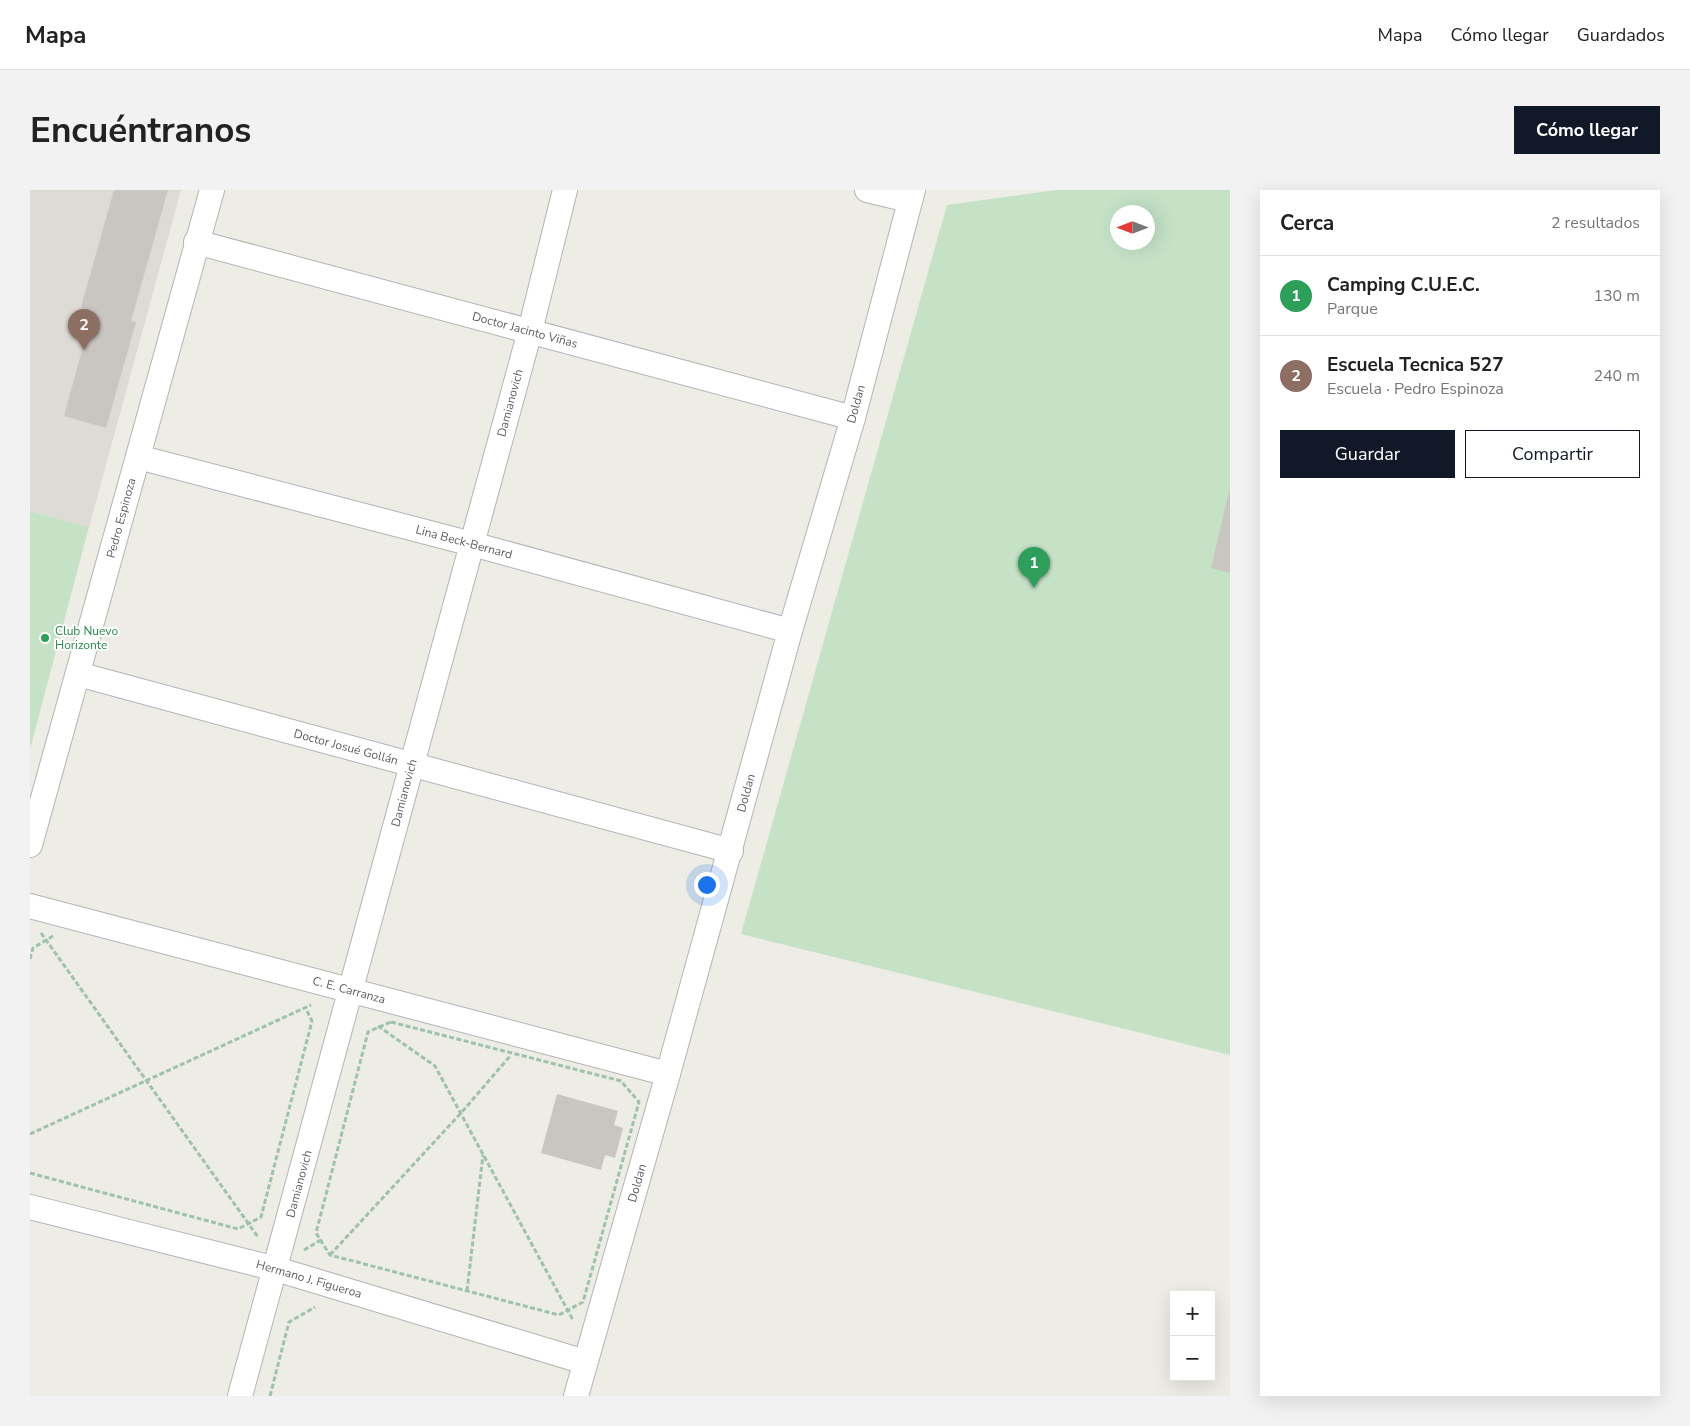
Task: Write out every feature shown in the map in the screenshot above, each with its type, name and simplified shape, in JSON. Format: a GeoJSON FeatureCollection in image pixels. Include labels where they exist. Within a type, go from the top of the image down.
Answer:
{"type":"FeatureCollection","features":[{"type":"Feature","properties":{"kind":"street","name":"Pedro Espinoza"},"geometry":{"type":"LineString","coordinates":[[30,845],[212,190]]}},
{"type":"Feature","properties":{"kind":"street","name":"Damianovich"},"geometry":{"type":"LineString","coordinates":[[240,1396],[530,331],[565,190]]}},
{"type":"Feature","properties":{"kind":"street"},"geometry":{"type":"LineString","coordinates":[[867,190],[911,195]]}},
{"type":"Feature","properties":{"kind":"street","name":"Doldan"},"geometry":{"type":"LineString","coordinates":[[576,1396],[668,1074],[790,631],[852,418],[911,195]]}},
{"type":"Feature","properties":{"kind":"street","name":"Doctor Jacinto Viñas"},"geometry":{"type":"LineString","coordinates":[[196,242],[852,418]]}},
{"type":"Feature","properties":{"kind":"street","name":"Lina Beck-Bernard"},"geometry":{"type":"LineString","coordinates":[[138,457],[472,544],[790,631]]}},
{"type":"Feature","properties":{"kind":"street","name":"Doctor Josué Gollán"},"geometry":{"type":"LineString","coordinates":[[78,674],[730,851]]}},
{"type":"Feature","properties":{"kind":"street","name":"C. E. Carranza"},"geometry":{"type":"LineString","coordinates":[[30,906],[668,1074]]}},
{"type":"Feature","properties":{"kind":"street","name":"Hermano J. Figueroa"},"geometry":{"type":"LineString","coordinates":[[30,1207],[276,1269],[585,1362]]}},
{"type":"Feature","properties":{"kind":"path"},"geometry":{"type":"LineString","coordinates":[[30,959],[33,948],[57,934]]}},
{"type":"Feature","properties":{"kind":"path"},"geometry":{"type":"LineString","coordinates":[[45,941],[249,1224]]}},
{"type":"Feature","properties":{"kind":"path"},"geometry":{"type":"LineString","coordinates":[[30,1173],[238,1229],[261,1217],[312,1021],[302,1002]]}},
{"type":"Feature","properties":{"kind":"path"},"geometry":{"type":"LineString","coordinates":[[30,1134],[306,1008]]}},
{"type":"Feature","properties":{"kind":"path"},"geometry":{"type":"LineString","coordinates":[[391,1022],[621,1081],[638,1102],[584,1302],[559,1315],[330,1255],[316,1233],[368,1032],[379,1027],[391,1022]]}},
{"type":"Feature","properties":{"kind":"path"},"geometry":{"type":"LineString","coordinates":[[379,1027],[435,1066],[568,1310]]}},
{"type":"Feature","properties":{"kind":"path"},"geometry":{"type":"LineString","coordinates":[[330,1255],[461,1113],[513,1053]]}},
{"type":"Feature","properties":{"kind":"path"},"geometry":{"type":"LineString","coordinates":[[467,1291],[483,1154]]}},
{"type":"Feature","properties":{"kind":"path"},"geometry":{"type":"LineString","coordinates":[[270,1396],[289,1322],[313,1306],[323,1309]]}},
{"type":"Feature","properties":{"kind":"shaded area"},"geometry":{"type":"Polygon","coordinates":[[[30,190],[181,190],[89,527],[30,511],[30,190]]]}},
{"type":"Feature","properties":{"kind":"green space"},"geometry":{"type":"Polygon","coordinates":[[[1056,190],[1230,190],[1230,1055],[741,934],[947,205],[1056,190]]]}},
{"type":"Feature","properties":{"kind":"green space","name":"Club Nuevo Horizonte"},"geometry":{"type":"Polygon","coordinates":[[[30,511],[89,527],[30,749],[30,511]]]}},
{"type":"Feature","properties":{"kind":"building"},"geometry":{"type":"Polygon","coordinates":[[[114,190],[168,190],[131,321],[136,322],[106,428],[64,416],[93,310],[81,307],[114,190]]]}},
{"type":"Feature","properties":{"kind":"building"},"geometry":{"type":"Polygon","coordinates":[[[1230,491],[1230,573],[1211,568],[1230,491]]]}},
{"type":"Feature","properties":{"kind":"building"},"geometry":{"type":"Polygon","coordinates":[[[557,1094],[618,1111],[614,1125],[623,1128],[615,1158],[605,1155],[601,1170],[541,1153],[557,1094]]]}},
{"type":"Feature","properties":{"kind":"place","name":"Escuela Tecnica 527"},"geometry":{"type":"Point","coordinates":[84,350]}},
{"type":"Feature","properties":{"kind":"place","name":"Camping C.U.E.C."},"geometry":{"type":"Point","coordinates":[1034,588]}},
{"type":"Feature","properties":{"kind":"place","name":"Club Nuevo Horizonte"},"geometry":{"type":"Point","coordinates":[45,638]}}]}
